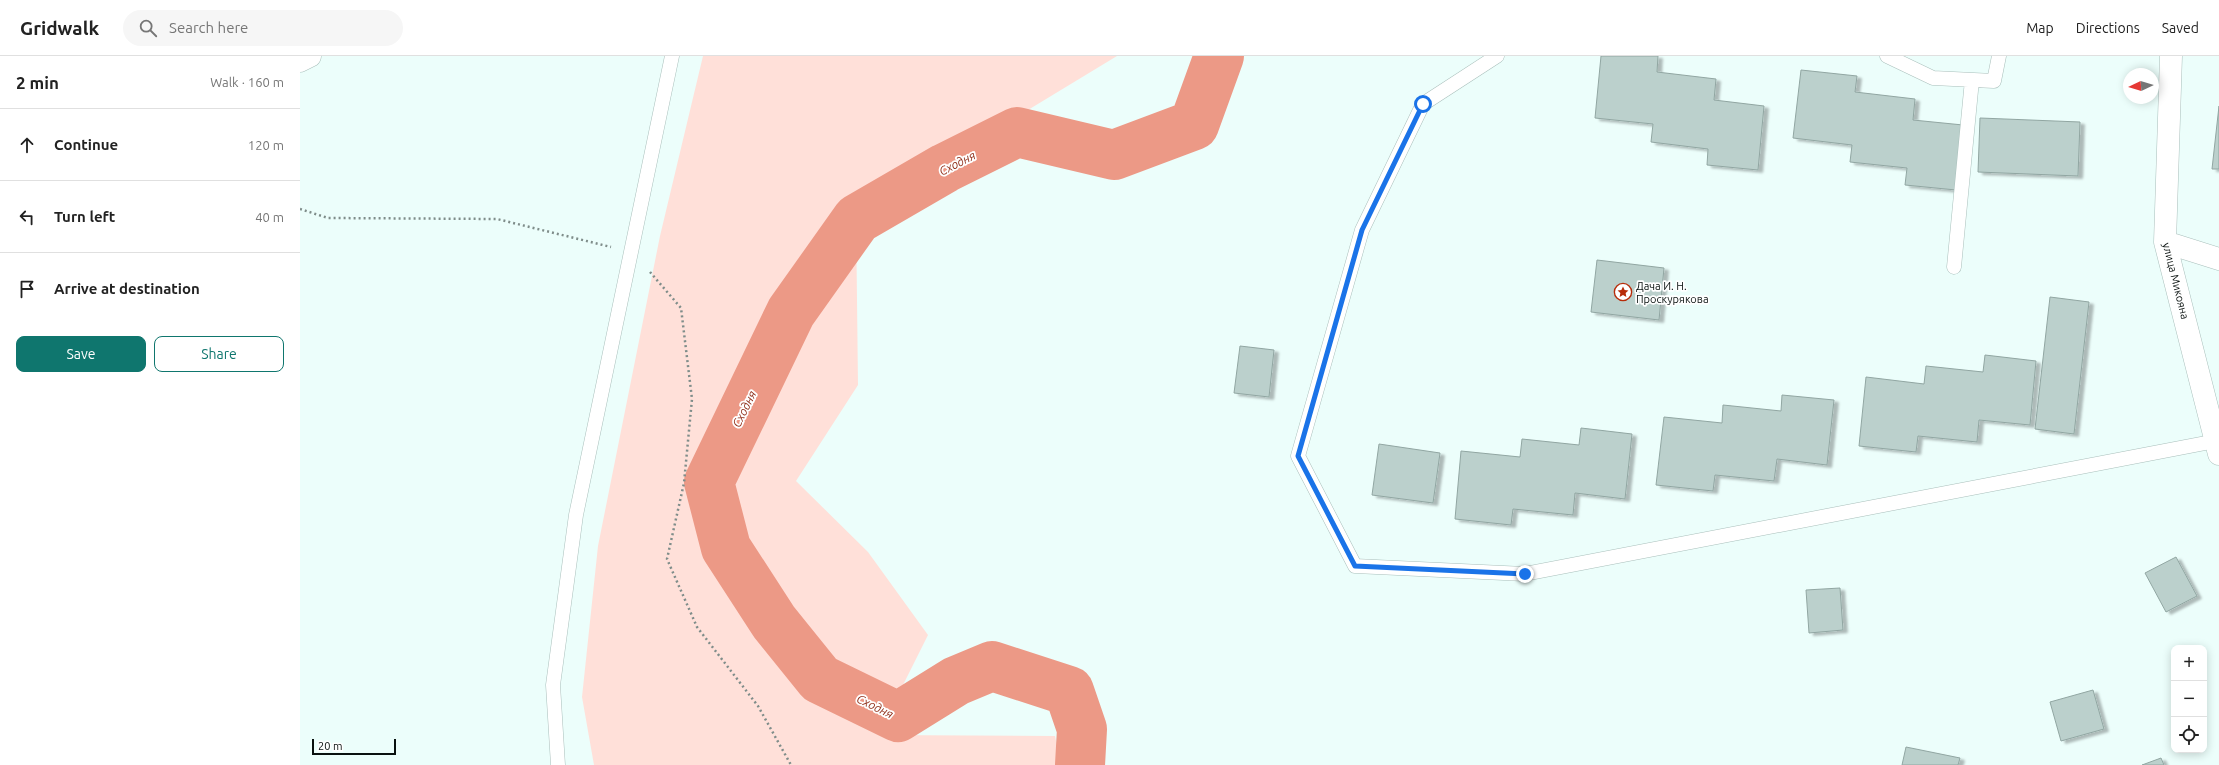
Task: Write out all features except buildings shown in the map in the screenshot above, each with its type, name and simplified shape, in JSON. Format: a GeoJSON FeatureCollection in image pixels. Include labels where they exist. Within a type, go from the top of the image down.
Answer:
{"type":"FeatureCollection","features":[{"type":"Feature","properties":{"kind":"street"},"geometry":{"type":"LineString","coordinates":[[300,61],[310,56]]}},
{"type":"Feature","properties":{"kind":"street","name":"улица Микояна"},"geometry":{"type":"LineString","coordinates":[[2171,56],[2165,242],[2217,448]]}},
{"type":"Feature","properties":{"kind":"street"},"geometry":{"type":"LineString","coordinates":[[2165,242],[2218,258]]}},
{"type":"Feature","properties":{"kind":"lane"},"geometry":{"type":"LineString","coordinates":[[558,765],[553,685],[576,515],[672,56]]}},
{"type":"Feature","properties":{"kind":"lane"},"geometry":{"type":"LineString","coordinates":[[1497,56],[1423,104],[1362,230],[1298,456],[1355,566],[1525,574],[2217,448]]}},
{"type":"Feature","properties":{"kind":"lane"},"geometry":{"type":"LineString","coordinates":[[1887,56],[1933,78],[1994,81],[1999,56]]}},
{"type":"Feature","properties":{"kind":"lane"},"geometry":{"type":"LineString","coordinates":[[1954,267],[1972,80]]}},
{"type":"Feature","properties":{"kind":"shaded area"},"geometry":{"type":"Polygon","coordinates":[[[703,56],[1117,56],[856,214],[858,385],[796,481],[868,552],[928,635],[878,735],[1055,736],[1061,765],[594,765],[582,697],[598,546],[660,236],[703,56]]]}},
{"type":"Feature","properties":{"kind":"waterway","name":"Сходня"},"geometry":{"type":"LineString","coordinates":[[1080,765],[1082,729],[1069,691],[992,666],[956,681],[898,717],[820,679],[774,622],[726,548],[709,482],[791,312],[857,219],[945,168],[1017,132],[1114,155],[1194,125],[1219,56]]}},
{"type":"Feature","properties":{"kind":"place","name":"Дача И. Н. Проскурякова"},"geometry":{"type":"Point","coordinates":[1623,292]}},
{"type":"Feature","properties":{"kind":"route"},"geometry":{"type":"LineString","coordinates":[[1423,104],[1362,230],[1298,456],[1355,566],[1525,574]]}}]}
